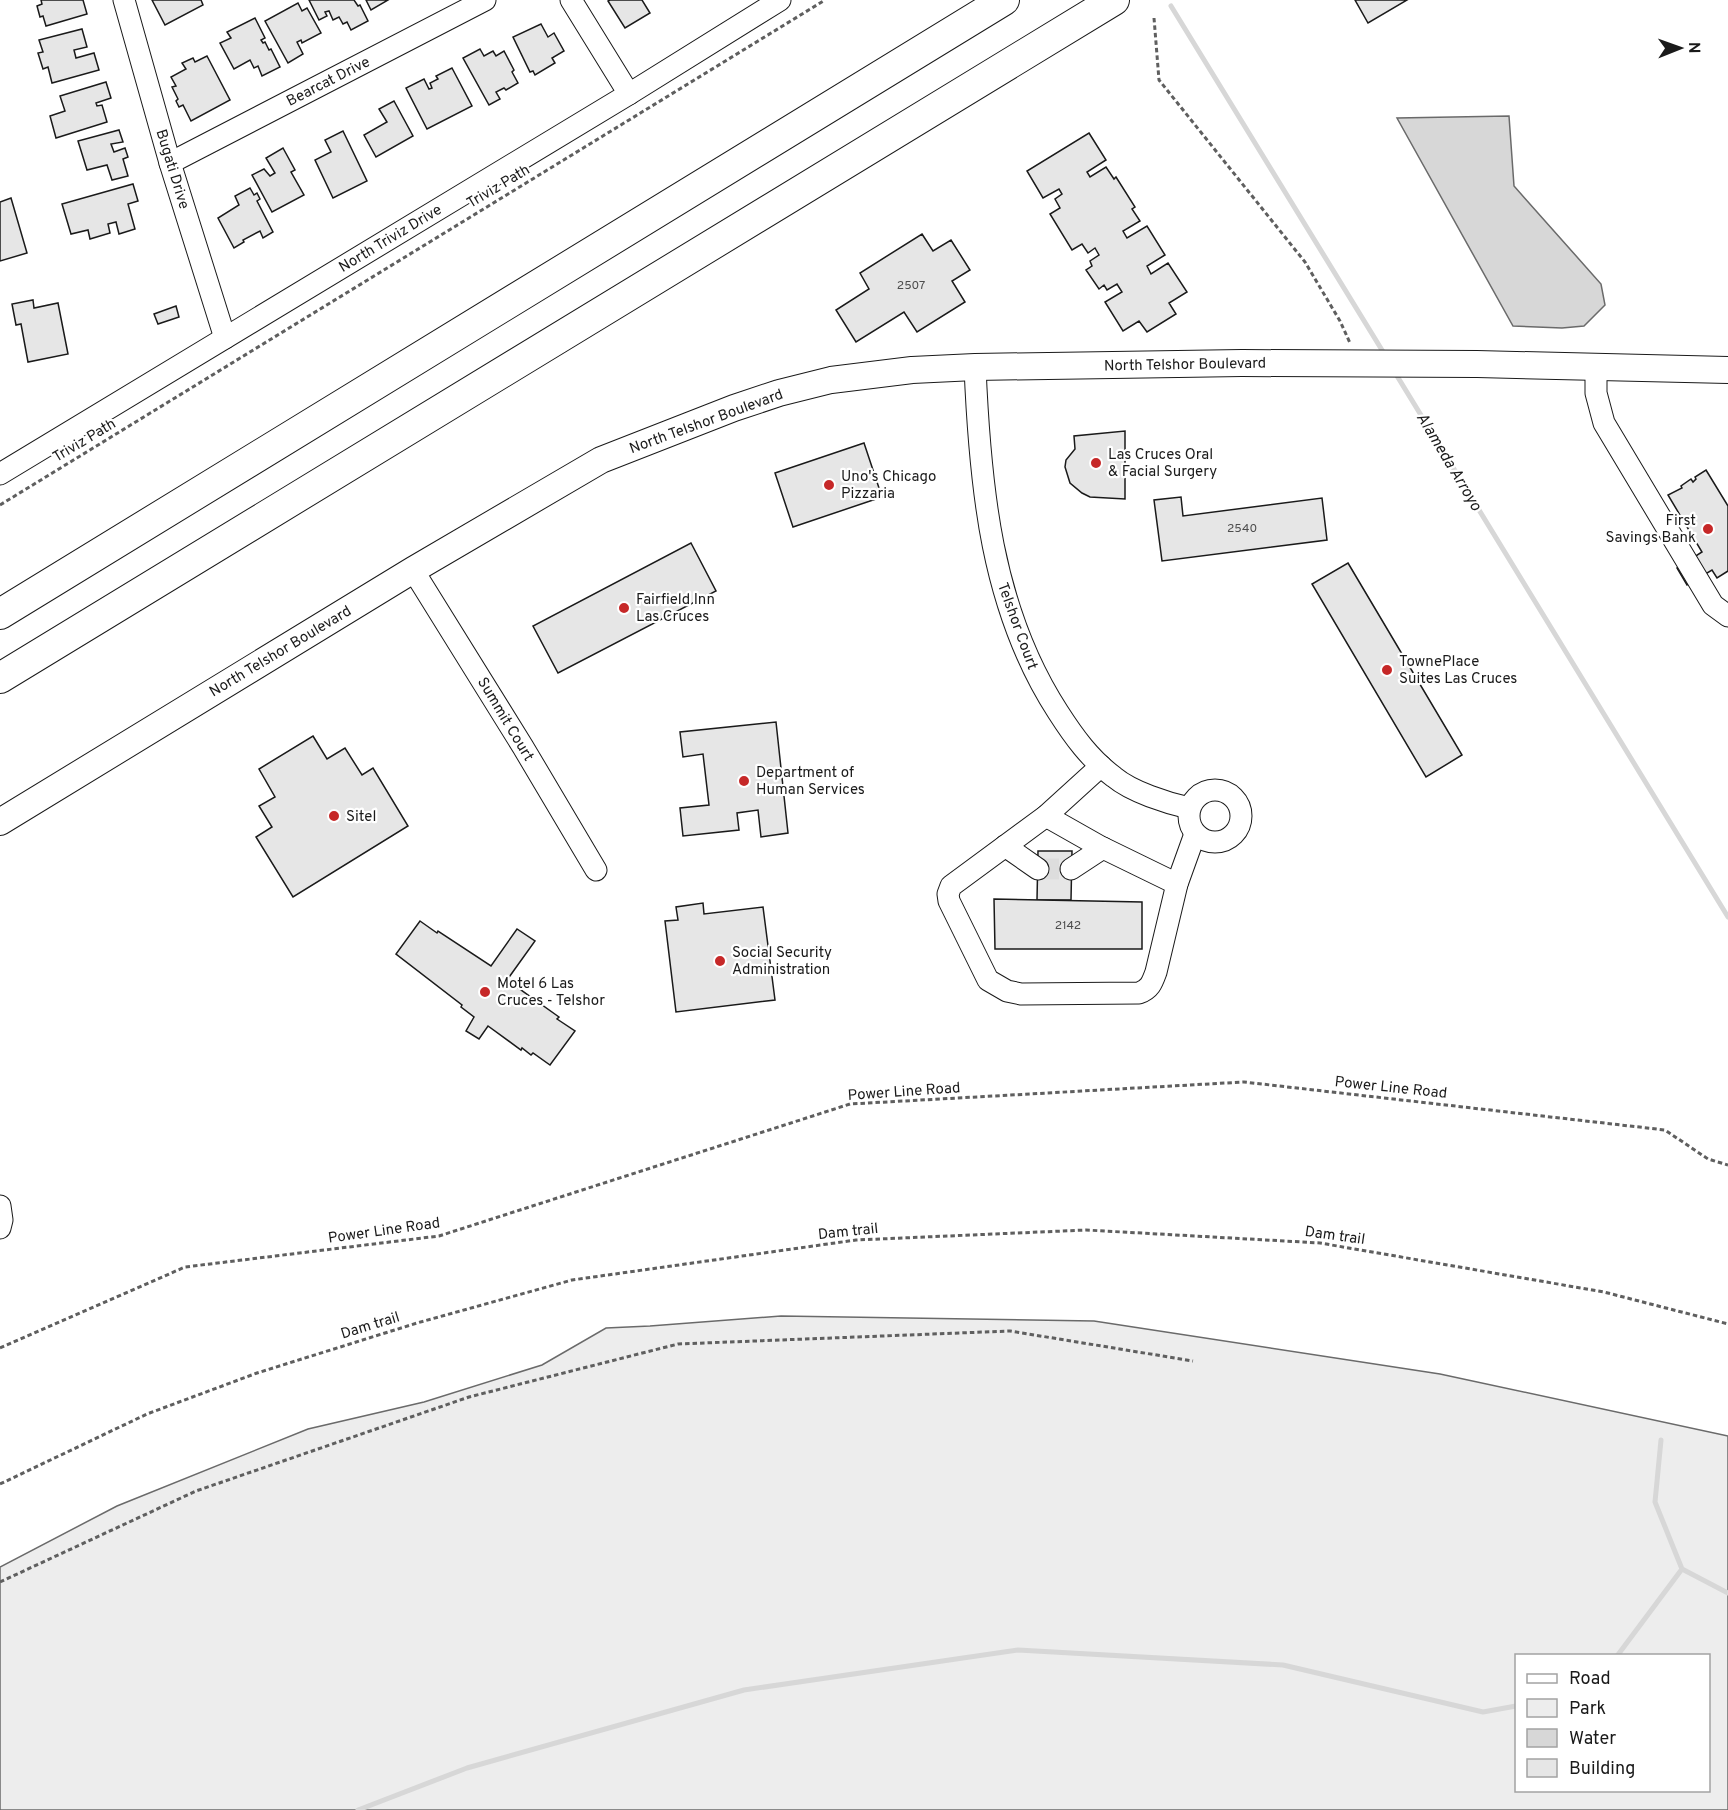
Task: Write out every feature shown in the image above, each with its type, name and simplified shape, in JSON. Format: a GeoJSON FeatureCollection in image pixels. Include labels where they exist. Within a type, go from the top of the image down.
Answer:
{"type":"FeatureCollection","features":[{"type":"Feature","properties":{"kind":"highway"},"geometry":{"type":"LineString","coordinates":[[0,614],[1004,0]]}},
{"type":"Feature","properties":{"kind":"highway"},"geometry":{"type":"LineString","coordinates":[[0,678],[1114,0]]}},
{"type":"Feature","properties":{"kind":"main road","name":"North Telshor Boulevard"},"geometry":{"type":"LineString","coordinates":[[0,822],[413,570],[601,460],[734,408],[779,393],[831,381],[912,370],[975,367],[1242,363],[1596,365],[1728,370]]}},
{"type":"Feature","properties":{"kind":"street","name":"Bugati Drive"},"geometry":{"type":"LineString","coordinates":[[124,0],[170,163],[225,338]]}},
{"type":"Feature","properties":{"kind":"street","name":"Bearcat Drive"},"geometry":{"type":"LineString","coordinates":[[170,163],[485,0]]}},
{"type":"Feature","properties":{"kind":"street"},"geometry":{"type":"LineString","coordinates":[[571,0],[629,94]]}},
{"type":"Feature","properties":{"kind":"street","name":"North Triviz Drive"},"geometry":{"type":"LineString","coordinates":[[1,469],[225,338],[780,0]]}},
{"type":"Feature","properties":{"kind":"street"},"geometry":{"type":"LineString","coordinates":[[1596,365],[1596,393],[1604,423],[1713,605],[1728,616]]}},
{"type":"Feature","properties":{"kind":"street","name":"Telshor Court"},"geometry":{"type":"LineString","coordinates":[[975,367],[978,447],[986,515],[1000,579],[1019,638],[1041,687],[1078,744],[1115,779],[1164,802],[1189,808]]}},
{"type":"Feature","properties":{"kind":"street","name":"Summit Court"},"geometry":{"type":"LineString","coordinates":[[413,570],[596,870]]}},
{"type":"Feature","properties":{"kind":"street"},"geometry":{"type":"LineString","coordinates":[[1101,766],[1046,816],[951,886],[948,894],[949,901],[983,973],[997,987],[1021,994],[1104,994],[1145,991],[1151,986],[1156,972],[1177,884],[1195,834]]}},
{"type":"Feature","properties":{"kind":"street"},"geometry":{"type":"LineString","coordinates":[[1218,789],[1234,798],[1241,814],[1237,831],[1231,837],[1223,842],[1207,842],[1195,834],[1188,822],[1189,808],[1200,793],[1218,789]]}},
{"type":"Feature","properties":{"kind":"street"},"geometry":{"type":"LineString","coordinates":[[1046,816],[1103,848],[1177,884]]}},
{"type":"Feature","properties":{"kind":"street"},"geometry":{"type":"LineString","coordinates":[[1005,846],[1038,869]]}},
{"type":"Feature","properties":{"kind":"street"},"geometry":{"type":"LineString","coordinates":[[1071,869],[1103,848]]}},
{"type":"Feature","properties":{"kind":"street"},"geometry":{"type":"LineString","coordinates":[[0,1206],[2,1220],[0,1228]]}},
{"type":"Feature","properties":{"kind":"path","name":"Triviz Path"},"geometry":{"type":"LineString","coordinates":[[0,505],[825,0]]}},
{"type":"Feature","properties":{"kind":"path"},"geometry":{"type":"LineString","coordinates":[[1154,18],[1159,80],[1305,262],[1340,321],[1359,364]]}},
{"type":"Feature","properties":{"kind":"path","name":"Power Line Road"},"geometry":{"type":"LineString","coordinates":[[0,1348],[184,1267],[439,1236],[850,1104],[1244,1082],[1665,1130],[1708,1159],[1728,1165]]}},
{"type":"Feature","properties":{"kind":"path","name":"Dam trail"},"geometry":{"type":"LineString","coordinates":[[0,1484],[147,1414],[257,1373],[417,1323],[572,1280],[856,1240],[1086,1230],[1320,1243],[1604,1292],[1728,1324]]}},
{"type":"Feature","properties":{"kind":"path"},"geometry":{"type":"LineString","coordinates":[[0,1582],[196,1491],[469,1397],[678,1344],[1010,1331],[1193,1361]]}},
{"type":"Feature","properties":{"kind":"green space"},"geometry":{"type":"Polygon","coordinates":[[[781,1316],[1094,1321],[1440,1374],[1728,1436],[1728,1810],[0,1810],[0,1567],[117,1506],[308,1429],[424,1402],[542,1365],[606,1328],[781,1316]]]}},
{"type":"Feature","properties":{"kind":"water"},"geometry":{"type":"Polygon","coordinates":[[[1509,116],[1514,186],[1601,284],[1605,305],[1584,326],[1562,328],[1513,326],[1397,118],[1509,116]]]}},
{"type":"Feature","properties":{"kind":"building"},"geometry":{"type":"Polygon","coordinates":[[[41,0],[83,0],[87,14],[46,26],[37,6],[42,4],[41,0]]]}},
{"type":"Feature","properties":{"kind":"building"},"geometry":{"type":"Polygon","coordinates":[[[152,0],[201,0],[203,5],[165,25],[152,0]]]}},
{"type":"Feature","properties":{"kind":"building"},"geometry":{"type":"Polygon","coordinates":[[[309,0],[354,0],[358,6],[360,5],[368,21],[351,30],[347,22],[343,24],[339,17],[333,20],[329,11],[325,12],[327,16],[319,20],[309,0]]]}},
{"type":"Feature","properties":{"kind":"building"},"geometry":{"type":"Polygon","coordinates":[[[366,0],[388,0],[371,10],[366,0]]]}},
{"type":"Feature","properties":{"kind":"building"},"geometry":{"type":"Polygon","coordinates":[[[642,0],[650,13],[625,28],[608,1],[642,0]]]}},
{"type":"Feature","properties":{"kind":"building"},"geometry":{"type":"Polygon","coordinates":[[[1355,0],[1407,0],[1368,23],[1355,0]]]}},
{"type":"Feature","properties":{"kind":"building"},"geometry":{"type":"Polygon","coordinates":[[[298,3],[302,11],[307,8],[321,33],[302,43],[301,40],[297,42],[303,54],[288,63],[265,21],[298,3]]]}},
{"type":"Feature","properties":{"kind":"building"},"geometry":{"type":"Polygon","coordinates":[[[255,18],[265,38],[261,40],[265,42],[269,50],[271,49],[280,67],[262,76],[258,66],[254,68],[250,60],[234,69],[220,43],[231,38],[227,32],[255,18]]]}},
{"type":"Feature","properties":{"kind":"building"},"geometry":{"type":"Polygon","coordinates":[[[541,24],[548,37],[554,33],[564,51],[552,58],[555,63],[535,75],[533,71],[530,72],[513,37],[541,24]]]}},
{"type":"Feature","properties":{"kind":"building"},"geometry":{"type":"Polygon","coordinates":[[[82,29],[87,47],[74,50],[76,58],[94,53],[99,70],[52,83],[48,67],[43,69],[38,53],[43,52],[39,40],[82,29]]]}},
{"type":"Feature","properties":{"kind":"building"},"geometry":{"type":"Polygon","coordinates":[[[480,49],[484,56],[493,51],[496,56],[504,51],[518,83],[506,90],[504,88],[496,92],[500,99],[489,105],[463,58],[480,49]]]}},
{"type":"Feature","properties":{"kind":"building"},"geometry":{"type":"Polygon","coordinates":[[[207,56],[230,100],[191,121],[183,105],[179,107],[176,101],[178,99],[172,87],[176,86],[171,77],[186,69],[182,63],[193,58],[195,62],[207,56]]]}},
{"type":"Feature","properties":{"kind":"building"},"geometry":{"type":"Polygon","coordinates":[[[452,68],[472,106],[427,129],[406,88],[424,79],[429,89],[432,88],[430,83],[438,79],[436,76],[452,68]]]}},
{"type":"Feature","properties":{"kind":"building"},"geometry":{"type":"Polygon","coordinates":[[[106,82],[111,98],[96,103],[97,106],[102,105],[107,122],[56,138],[50,116],[65,111],[60,96],[106,82]]]}},
{"type":"Feature","properties":{"kind":"building"},"geometry":{"type":"Polygon","coordinates":[[[394,101],[413,136],[376,157],[364,135],[387,122],[379,109],[394,101]]]}},
{"type":"Feature","properties":{"kind":"building"},"geometry":{"type":"Polygon","coordinates":[[[119,130],[123,142],[111,144],[114,152],[125,148],[128,157],[123,159],[128,176],[112,180],[107,165],[87,170],[78,141],[119,130]]]}},
{"type":"Feature","properties":{"kind":"building"},"geometry":{"type":"Polygon","coordinates":[[[343,131],[367,181],[333,198],[315,160],[331,152],[325,140],[343,131]]]}},
{"type":"Feature","properties":{"kind":"building"},"geometry":{"type":"Polygon","coordinates":[[[1089,133],[1106,160],[1087,172],[1090,177],[1106,167],[1114,179],[1116,177],[1135,207],[1132,209],[1140,221],[1123,231],[1127,238],[1147,226],[1165,255],[1147,266],[1151,274],[1168,263],[1187,292],[1169,303],[1176,314],[1147,332],[1139,321],[1123,331],[1105,302],[1122,292],[1117,284],[1107,290],[1104,285],[1099,289],[1086,270],[1092,266],[1090,261],[1099,255],[1095,248],[1088,253],[1082,244],[1072,250],[1050,214],[1060,208],[1055,199],[1062,194],[1059,189],[1043,198],[1027,171],[1089,133]]]}},
{"type":"Feature","properties":{"kind":"building"},"geometry":{"type":"Polygon","coordinates":[[[283,148],[295,170],[291,172],[304,195],[272,212],[252,175],[264,169],[270,176],[275,173],[266,158],[283,148]]]}},
{"type":"Feature","properties":{"kind":"building"},"geometry":{"type":"Polygon","coordinates":[[[133,184],[138,201],[128,204],[135,229],[119,234],[116,222],[108,224],[110,233],[90,239],[88,230],[71,234],[62,204],[133,184]]]}},
{"type":"Feature","properties":{"kind":"building"},"geometry":{"type":"Polygon","coordinates":[[[250,188],[254,195],[257,193],[260,199],[257,201],[273,232],[263,238],[260,231],[234,248],[218,218],[239,205],[235,196],[250,188]]]}},
{"type":"Feature","properties":{"kind":"building"},"geometry":{"type":"Polygon","coordinates":[[[11,198],[27,253],[0,261],[0,202],[11,198]]]}},
{"type":"Feature","properties":{"kind":"building"},"geometry":{"type":"Polygon","coordinates":[[[922,234],[933,251],[951,240],[970,270],[952,281],[965,302],[917,332],[904,312],[856,342],[836,310],[869,289],[860,273],[922,234]]]}},
{"type":"Feature","properties":{"kind":"building"},"geometry":{"type":"Polygon","coordinates":[[[33,300],[34,308],[58,303],[68,354],[28,362],[21,324],[16,325],[12,304],[33,300]]]}},
{"type":"Feature","properties":{"kind":"building"},"geometry":{"type":"Polygon","coordinates":[[[176,306],[179,317],[158,324],[154,314],[176,306]]]}},
{"type":"Feature","properties":{"kind":"building","name":"Las Cruces Oral & Facial Surgery"},"geometry":{"type":"Polygon","coordinates":[[[1125,431],[1125,499],[1090,497],[1070,483],[1065,467],[1066,460],[1075,449],[1074,436],[1125,431]]]}},
{"type":"Feature","properties":{"kind":"building","name":"Uno's Chicago Pizzaria"},"geometry":{"type":"Polygon","coordinates":[[[864,443],[882,497],[793,527],[775,473],[864,443]]]}},
{"type":"Feature","properties":{"kind":"building","name":"First Savings Bank"},"geometry":{"type":"Polygon","coordinates":[[[1706,470],[1728,506],[1728,571],[1717,578],[1712,570],[1687,585],[1677,568],[1702,552],[1668,495],[1682,488],[1681,486],[1691,479],[1693,482],[1695,477],[1706,470]]]}},
{"type":"Feature","properties":{"kind":"building"},"geometry":{"type":"Polygon","coordinates":[[[1181,497],[1183,516],[1322,498],[1327,540],[1162,561],[1154,500],[1181,497]]]}},
{"type":"Feature","properties":{"kind":"building","name":"Fairfield Inn Las Cruces"},"geometry":{"type":"Polygon","coordinates":[[[691,543],[716,591],[558,673],[533,626],[691,543]]]}},
{"type":"Feature","properties":{"kind":"building","name":"TownePlace Suites Las Cruces"},"geometry":{"type":"Polygon","coordinates":[[[1348,563],[1462,755],[1426,777],[1312,584],[1348,563]]]}},
{"type":"Feature","properties":{"kind":"building","name":"Department of Human Services"},"geometry":{"type":"Polygon","coordinates":[[[776,722],[788,833],[761,837],[758,810],[737,813],[739,830],[683,836],[680,808],[709,805],[703,754],[683,757],[680,732],[776,722]]]}},
{"type":"Feature","properties":{"kind":"building","name":"Sitel"},"geometry":{"type":"Polygon","coordinates":[[[313,736],[327,759],[345,748],[362,775],[373,768],[408,826],[293,897],[256,837],[272,827],[259,806],[275,797],[259,769],[313,736]]]}},
{"type":"Feature","properties":{"kind":"building"},"geometry":{"type":"Polygon","coordinates":[[[1038,851],[1072,851],[1071,900],[1037,900],[1038,851]]]}},
{"type":"Feature","properties":{"kind":"building"},"geometry":{"type":"Polygon","coordinates":[[[994,899],[1142,902],[1142,949],[995,949],[994,899]]]}},
{"type":"Feature","properties":{"kind":"building","name":"Social Security Administration"},"geometry":{"type":"Polygon","coordinates":[[[703,903],[704,914],[763,907],[775,1000],[676,1012],[665,921],[678,920],[676,907],[703,903]]]}},
{"type":"Feature","properties":{"kind":"building","name":"Motel 6 Las Cruces - Telshor"},"geometry":{"type":"Polygon","coordinates":[[[420,921],[491,966],[517,929],[535,941],[507,980],[575,1031],[550,1065],[533,1053],[531,1055],[522,1048],[521,1050],[488,1026],[479,1039],[466,1031],[474,1017],[396,954],[420,921]]]}},
{"type":"Feature","properties":{"kind":"waterway","name":"Alameda Arroyo"},"geometry":{"type":"LineString","coordinates":[[1171,6],[1385,355]]}},
{"type":"Feature","properties":{"kind":"waterway","name":"Alameda Arroyo"},"geometry":{"type":"LineString","coordinates":[[1394,371],[1728,917]]}},
{"type":"Feature","properties":{"kind":"waterway","name":"Alameda Arroyo"},"geometry":{"type":"LineString","coordinates":[[1661,1440],[1655,1502],[1682,1569],[1728,1593]]}},
{"type":"Feature","properties":{"kind":"waterway"},"geometry":{"type":"LineString","coordinates":[[1618,1654],[1682,1569]]}},
{"type":"Feature","properties":{"kind":"waterway"},"geometry":{"type":"LineString","coordinates":[[358,1810],[467,1768],[744,1690],[1018,1650],[1283,1665],[1483,1712],[1515,1706]]}},
{"type":"Feature","properties":{"kind":"tunnel"},"geometry":{"type":"LineString","coordinates":[[1038,869],[1071,869]]}},
{"type":"Feature","properties":{"kind":"place","name":"Las Cruces Oral & Facial Surgery"},"geometry":{"type":"Point","coordinates":[1096,463]}},
{"type":"Feature","properties":{"kind":"place","name":"Uno's Chicago Pizzaria"},"geometry":{"type":"Point","coordinates":[829,485]}},
{"type":"Feature","properties":{"kind":"place","name":"First Savings Bank"},"geometry":{"type":"Point","coordinates":[1708,529]}},
{"type":"Feature","properties":{"kind":"place","name":"Fairfield Inn Las Cruces"},"geometry":{"type":"Point","coordinates":[624,608]}},
{"type":"Feature","properties":{"kind":"place","name":"TownePlace Suites Las Cruces"},"geometry":{"type":"Point","coordinates":[1387,670]}},
{"type":"Feature","properties":{"kind":"place","name":"Department of Human Services"},"geometry":{"type":"Point","coordinates":[744,781]}},
{"type":"Feature","properties":{"kind":"place","name":"Sitel"},"geometry":{"type":"Point","coordinates":[334,816]}},
{"type":"Feature","properties":{"kind":"place","name":"Social Security Administration"},"geometry":{"type":"Point","coordinates":[720,961]}},
{"type":"Feature","properties":{"kind":"place","name":"Motel 6 Las Cruces - Telshor"},"geometry":{"type":"Point","coordinates":[485,992]}}]}
